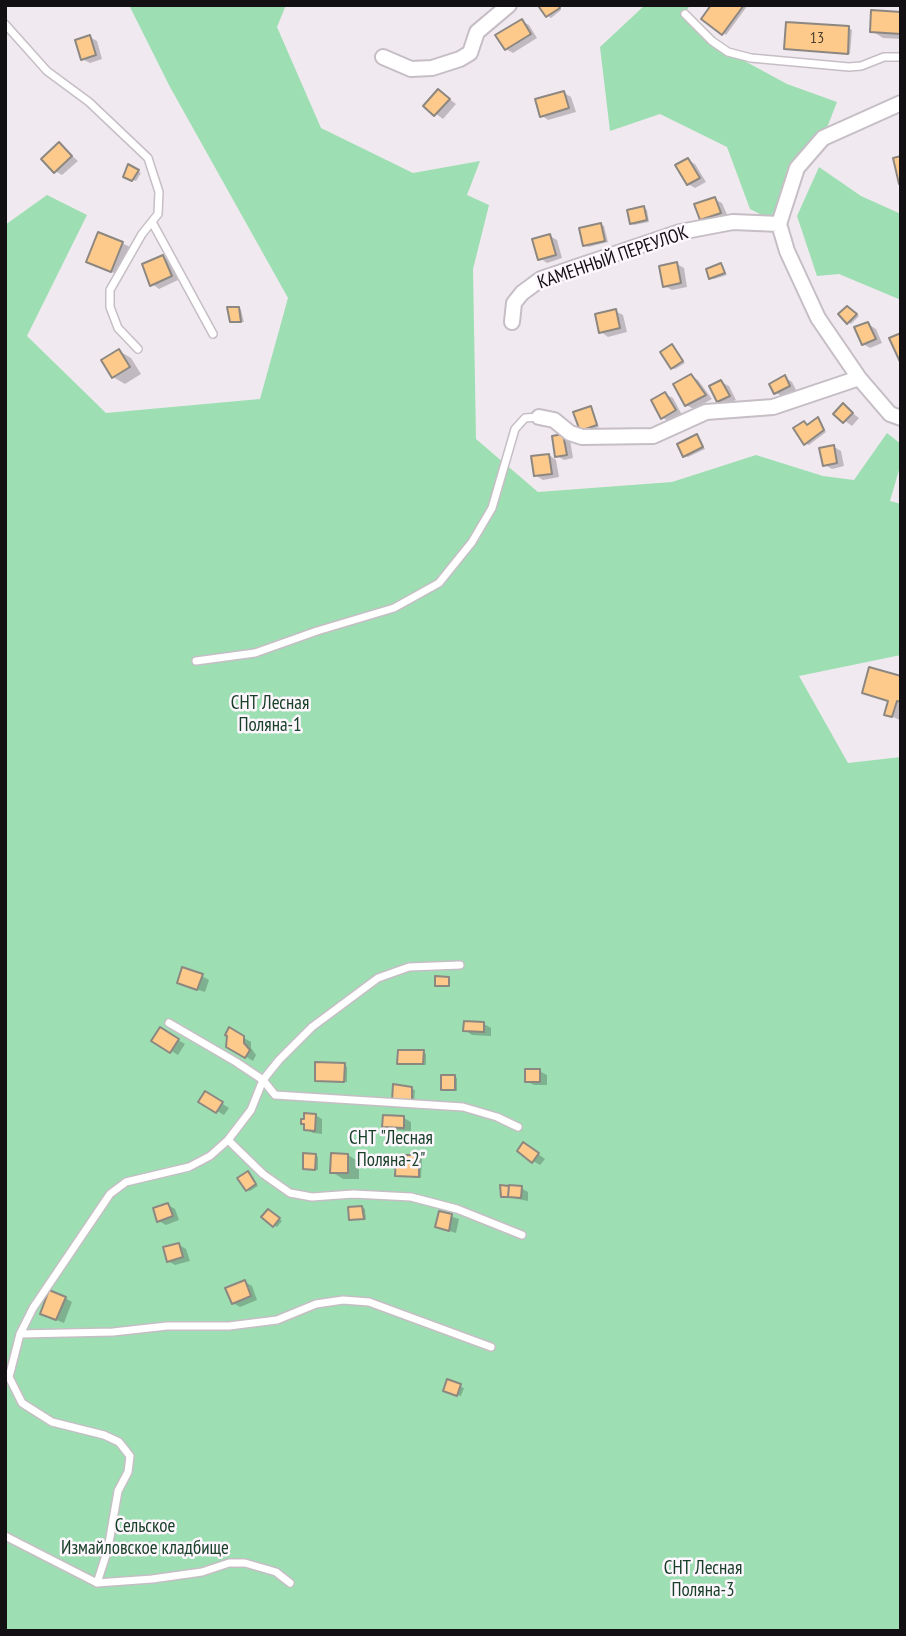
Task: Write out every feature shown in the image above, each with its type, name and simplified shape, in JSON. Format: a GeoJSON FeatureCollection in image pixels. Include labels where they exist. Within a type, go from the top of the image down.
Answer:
{"type":"FeatureCollection","features":[{"type":"Feature","properties":{"kind":"street"},"geometry":{"type":"LineString","coordinates":[[383,57],[411,69],[432,68],[460,59],[470,53],[477,32],[509,5]]}},
{"type":"Feature","properties":{"kind":"street"},"geometry":{"type":"LineString","coordinates":[[901,103],[823,138],[797,168],[779,224],[818,318],[859,379],[890,414],[901,418]]}},
{"type":"Feature","properties":{"kind":"street","name":"КАМЕННЫЙ ПЕРЕУЛОК"},"geometry":{"type":"LineString","coordinates":[[512,322],[514,303],[522,293],[541,279],[680,232],[733,222],[779,224]]}},
{"type":"Feature","properties":{"kind":"street"},"geometry":{"type":"LineString","coordinates":[[539,417],[554,420],[570,433],[582,437],[653,436],[706,412],[773,407],[859,379]]}},
{"type":"Feature","properties":{"kind":"lane"},"geometry":{"type":"LineString","coordinates":[[685,14],[712,41],[728,52],[751,58],[849,67],[861,66],[884,57],[901,57]]}},
{"type":"Feature","properties":{"kind":"lane"},"geometry":{"type":"LineString","coordinates":[[5,24],[47,71],[89,102],[148,158],[159,192],[159,214],[135,246],[110,290],[110,307],[118,328],[138,349]]}},
{"type":"Feature","properties":{"kind":"lane"},"geometry":{"type":"LineString","coordinates":[[152,222],[213,334]]}},
{"type":"Feature","properties":{"kind":"lane"},"geometry":{"type":"LineString","coordinates":[[196,661],[255,653],[394,608],[439,583],[472,542],[492,508],[515,429],[525,418],[539,417]]}},
{"type":"Feature","properties":{"kind":"lane"},"geometry":{"type":"LineString","coordinates":[[97,1583],[108,1549],[118,1491],[128,1472],[130,1456],[119,1443],[104,1435],[52,1422],[22,1403],[9,1377],[20,1334],[33,1308],[110,1194],[127,1182],[190,1167],[209,1156],[228,1140],[251,1110],[263,1080],[312,1027],[378,978],[409,967],[460,965]]}},
{"type":"Feature","properties":{"kind":"lane"},"geometry":{"type":"LineString","coordinates":[[169,1023],[263,1080],[275,1096],[463,1107],[497,1117],[518,1127]]}},
{"type":"Feature","properties":{"kind":"lane"},"geometry":{"type":"LineString","coordinates":[[228,1140],[263,1174],[290,1193],[312,1197],[353,1194],[411,1197],[457,1209],[522,1235]]}},
{"type":"Feature","properties":{"kind":"lane"},"geometry":{"type":"LineString","coordinates":[[20,1334],[113,1332],[167,1326],[229,1326],[277,1320],[316,1304],[343,1300],[369,1302],[491,1347]]}},
{"type":"Feature","properties":{"kind":"lane"},"geometry":{"type":"LineString","coordinates":[[5,1536],[97,1583],[128,1582],[202,1572],[229,1563],[245,1563],[276,1572],[290,1583]]}},
{"type":"Feature","properties":{"kind":"green space"},"geometry":{"type":"Polygon","coordinates":[[[129,5],[286,5],[277,27],[321,128],[413,173],[480,161],[467,195],[489,205],[473,269],[476,439],[538,492],[672,482],[756,455],[823,476],[854,480],[887,433],[901,444],[901,463],[890,501],[901,504],[901,655],[799,676],[848,763],[901,757],[901,1631],[5,1631],[5,225],[47,195],[87,215],[27,336],[106,413],[260,399],[288,298],[170,87],[129,5]]]}},
{"type":"Feature","properties":{"kind":"green space"},"geometry":{"type":"Polygon","coordinates":[[[645,5],[690,5],[685,13],[728,52],[787,84],[837,102],[823,138],[797,168],[779,224],[750,209],[727,147],[660,114],[610,131],[600,47],[645,5]]]}},
{"type":"Feature","properties":{"kind":"green space"},"geometry":{"type":"Polygon","coordinates":[[[819,167],[861,196],[901,214],[901,300],[839,274],[817,276],[797,216],[819,167]]]}},
{"type":"Feature","properties":{"kind":"building"},"geometry":{"type":"Polygon","coordinates":[[[558,5],[560,8],[546,17],[539,7],[558,5]]]}},
{"type":"Feature","properties":{"kind":"building"},"geometry":{"type":"Polygon","coordinates":[[[711,5],[744,5],[722,35],[701,19],[711,5]]]}},
{"type":"Feature","properties":{"kind":"building"},"geometry":{"type":"Polygon","coordinates":[[[871,10],[901,12],[901,34],[870,32],[871,10]]]}},
{"type":"Feature","properties":{"kind":"building"},"geometry":{"type":"Polygon","coordinates":[[[522,19],[531,34],[505,50],[495,35],[522,19]]]}},
{"type":"Feature","properties":{"kind":"building"},"geometry":{"type":"Polygon","coordinates":[[[786,22],[849,26],[848,54],[784,49],[786,22]]]}},
{"type":"Feature","properties":{"kind":"building"},"geometry":{"type":"Polygon","coordinates":[[[90,35],[96,55],[81,60],[75,40],[90,35]]]}},
{"type":"Feature","properties":{"kind":"building"},"geometry":{"type":"Polygon","coordinates":[[[438,89],[450,99],[434,116],[423,106],[438,89]]]}},
{"type":"Feature","properties":{"kind":"building"},"geometry":{"type":"Polygon","coordinates":[[[564,91],[569,108],[540,117],[535,99],[564,91]]]}},
{"type":"Feature","properties":{"kind":"building"},"geometry":{"type":"Polygon","coordinates":[[[59,142],[72,156],[54,173],[41,159],[59,142]]]}},
{"type":"Feature","properties":{"kind":"building"},"geometry":{"type":"Polygon","coordinates":[[[901,156],[901,184],[899,184],[893,158],[901,156]]]}},
{"type":"Feature","properties":{"kind":"building"},"geometry":{"type":"Polygon","coordinates":[[[688,158],[700,178],[687,185],[675,165],[688,158]]]}},
{"type":"Feature","properties":{"kind":"building"},"geometry":{"type":"Polygon","coordinates":[[[128,164],[139,170],[132,181],[123,177],[128,164]]]}},
{"type":"Feature","properties":{"kind":"building"},"geometry":{"type":"Polygon","coordinates":[[[715,197],[721,213],[700,220],[694,204],[715,197]]]}},
{"type":"Feature","properties":{"kind":"building"},"geometry":{"type":"Polygon","coordinates":[[[644,206],[647,220],[630,224],[627,210],[644,206]]]}},
{"type":"Feature","properties":{"kind":"building"},"geometry":{"type":"Polygon","coordinates":[[[601,223],[605,241],[583,246],[579,228],[601,223]]]}},
{"type":"Feature","properties":{"kind":"building"},"geometry":{"type":"Polygon","coordinates":[[[98,232],[123,242],[111,272],[86,262],[98,232]]]}},
{"type":"Feature","properties":{"kind":"building"},"geometry":{"type":"Polygon","coordinates":[[[550,234],[556,255],[538,260],[532,239],[550,234]]]}},
{"type":"Feature","properties":{"kind":"building"},"geometry":{"type":"Polygon","coordinates":[[[163,255],[172,276],[150,286],[142,264],[163,255]]]}},
{"type":"Feature","properties":{"kind":"building"},"geometry":{"type":"Polygon","coordinates":[[[677,262],[681,283],[663,287],[659,266],[677,262]]]}},
{"type":"Feature","properties":{"kind":"building"},"geometry":{"type":"Polygon","coordinates":[[[721,263],[725,273],[709,279],[706,269],[721,263]]]}},
{"type":"Feature","properties":{"kind":"building"},"geometry":{"type":"Polygon","coordinates":[[[847,306],[857,314],[847,324],[838,314],[847,306]]]}},
{"type":"Feature","properties":{"kind":"building"},"geometry":{"type":"Polygon","coordinates":[[[227,307],[239,307],[241,322],[230,322],[227,307]]]}},
{"type":"Feature","properties":{"kind":"building"},"geometry":{"type":"Polygon","coordinates":[[[616,309],[620,328],[599,333],[595,314],[616,309]]]}},
{"type":"Feature","properties":{"kind":"building"},"geometry":{"type":"Polygon","coordinates":[[[868,322],[876,339],[862,345],[854,327],[868,322]]]}},
{"type":"Feature","properties":{"kind":"building"},"geometry":{"type":"Polygon","coordinates":[[[901,333],[901,364],[889,338],[901,333]]]}},
{"type":"Feature","properties":{"kind":"building"},"geometry":{"type":"Polygon","coordinates":[[[672,344],[683,361],[671,369],[660,352],[672,344]]]}},
{"type":"Feature","properties":{"kind":"building"},"geometry":{"type":"Polygon","coordinates":[[[119,349],[130,367],[112,378],[101,360],[119,349]]]}},
{"type":"Feature","properties":{"kind":"building"},"geometry":{"type":"Polygon","coordinates":[[[691,374],[706,395],[685,406],[673,384],[691,374]]]}},
{"type":"Feature","properties":{"kind":"building"},"geometry":{"type":"Polygon","coordinates":[[[785,375],[790,386],[774,394],[769,384],[785,375]]]}},
{"type":"Feature","properties":{"kind":"building"},"geometry":{"type":"Polygon","coordinates":[[[721,380],[730,396],[717,402],[709,386],[721,380]]]}},
{"type":"Feature","properties":{"kind":"building"},"geometry":{"type":"Polygon","coordinates":[[[665,392],[676,410],[661,419],[651,400],[665,392]]]}},
{"type":"Feature","properties":{"kind":"building"},"geometry":{"type":"Polygon","coordinates":[[[843,403],[853,413],[843,423],[833,414],[843,403]]]}},
{"type":"Feature","properties":{"kind":"building"},"geometry":{"type":"Polygon","coordinates":[[[591,406],[597,425],[580,431],[573,412],[591,406]]]}},
{"type":"Feature","properties":{"kind":"building"},"geometry":{"type":"Polygon","coordinates":[[[818,417],[824,430],[804,445],[793,428],[804,421],[807,425],[818,417]]]}},
{"type":"Feature","properties":{"kind":"building"},"geometry":{"type":"Polygon","coordinates":[[[563,434],[567,455],[555,457],[552,436],[563,434]]]}},
{"type":"Feature","properties":{"kind":"building"},"geometry":{"type":"Polygon","coordinates":[[[697,434],[703,447],[683,457],[677,444],[697,434]]]}},
{"type":"Feature","properties":{"kind":"building"},"geometry":{"type":"Polygon","coordinates":[[[834,445],[837,463],[823,466],[819,448],[834,445]]]}},
{"type":"Feature","properties":{"kind":"building"},"geometry":{"type":"Polygon","coordinates":[[[549,454],[552,474],[534,476],[531,456],[549,454]]]}},
{"type":"Feature","properties":{"kind":"building"},"geometry":{"type":"Polygon","coordinates":[[[869,667],[901,676],[901,702],[897,701],[892,717],[884,715],[888,701],[862,693],[869,667]]]}},
{"type":"Feature","properties":{"kind":"building"},"geometry":{"type":"Polygon","coordinates":[[[182,967],[203,974],[197,990],[177,983],[182,967]]]}},
{"type":"Feature","properties":{"kind":"building"},"geometry":{"type":"Polygon","coordinates":[[[435,976],[449,977],[449,986],[435,986],[435,976]]]}},
{"type":"Feature","properties":{"kind":"building"},"geometry":{"type":"Polygon","coordinates":[[[464,1021],[484,1022],[484,1032],[463,1031],[464,1021]]]}},
{"type":"Feature","properties":{"kind":"building"},"geometry":{"type":"Polygon","coordinates":[[[160,1027],[179,1039],[170,1053],[151,1041],[160,1027]]]}},
{"type":"Feature","properties":{"kind":"building"},"geometry":{"type":"Polygon","coordinates":[[[229,1027],[244,1036],[244,1043],[250,1050],[245,1058],[226,1047],[225,1035],[229,1027]]]}},
{"type":"Feature","properties":{"kind":"building"},"geometry":{"type":"Polygon","coordinates":[[[398,1050],[424,1050],[423,1064],[397,1064],[398,1050]]]}},
{"type":"Feature","properties":{"kind":"building"},"geometry":{"type":"Polygon","coordinates":[[[315,1062],[345,1063],[344,1082],[315,1081],[315,1062]]]}},
{"type":"Feature","properties":{"kind":"building"},"geometry":{"type":"Polygon","coordinates":[[[525,1069],[540,1069],[540,1082],[525,1082],[525,1069]]]}},
{"type":"Feature","properties":{"kind":"building"},"geometry":{"type":"Polygon","coordinates":[[[441,1075],[455,1075],[455,1090],[441,1090],[441,1075]]]}},
{"type":"Feature","properties":{"kind":"building"},"geometry":{"type":"Polygon","coordinates":[[[393,1084],[412,1087],[412,1102],[392,1101],[393,1084]]]}},
{"type":"Feature","properties":{"kind":"building"},"geometry":{"type":"Polygon","coordinates":[[[205,1091],[223,1102],[216,1113],[198,1102],[205,1091]]]}},
{"type":"Feature","properties":{"kind":"building"},"geometry":{"type":"Polygon","coordinates":[[[304,1113],[316,1114],[315,1131],[304,1130],[301,1119],[304,1119],[304,1113]]]}},
{"type":"Feature","properties":{"kind":"building"},"geometry":{"type":"Polygon","coordinates":[[[383,1115],[404,1116],[404,1128],[382,1127],[383,1115]]]}},
{"type":"Feature","properties":{"kind":"building"},"geometry":{"type":"Polygon","coordinates":[[[523,1142],[539,1153],[532,1163],[517,1151],[523,1142]]]}},
{"type":"Feature","properties":{"kind":"building"},"geometry":{"type":"Polygon","coordinates":[[[303,1153],[316,1154],[315,1170],[303,1169],[303,1153]]]}},
{"type":"Feature","properties":{"kind":"building"},"geometry":{"type":"Polygon","coordinates":[[[331,1153],[348,1154],[348,1173],[330,1173],[331,1153]]]}},
{"type":"Feature","properties":{"kind":"building"},"geometry":{"type":"Polygon","coordinates":[[[396,1155],[419,1155],[419,1177],[395,1176],[396,1155]]]}},
{"type":"Feature","properties":{"kind":"building"},"geometry":{"type":"Polygon","coordinates":[[[248,1171],[256,1184],[246,1191],[237,1178],[248,1171]]]}},
{"type":"Feature","properties":{"kind":"building"},"geometry":{"type":"Polygon","coordinates":[[[500,1185],[509,1186],[508,1197],[501,1197],[500,1185]]]}},
{"type":"Feature","properties":{"kind":"building"},"geometry":{"type":"Polygon","coordinates":[[[509,1185],[522,1186],[521,1198],[508,1197],[509,1185]]]}},
{"type":"Feature","properties":{"kind":"building"},"geometry":{"type":"Polygon","coordinates":[[[168,1203],[173,1216],[157,1222],[153,1208],[168,1203]]]}},
{"type":"Feature","properties":{"kind":"building"},"geometry":{"type":"Polygon","coordinates":[[[362,1206],[364,1219],[349,1220],[348,1207],[362,1206]]]}},
{"type":"Feature","properties":{"kind":"building"},"geometry":{"type":"Polygon","coordinates":[[[268,1209],[280,1218],[273,1227],[261,1217],[268,1209]]]}},
{"type":"Feature","properties":{"kind":"building"},"geometry":{"type":"Polygon","coordinates":[[[439,1211],[452,1214],[449,1231],[435,1227],[439,1211]]]}},
{"type":"Feature","properties":{"kind":"building"},"geometry":{"type":"Polygon","coordinates":[[[179,1243],[183,1257],[167,1262],[163,1247],[179,1243]]]}},
{"type":"Feature","properties":{"kind":"building"},"geometry":{"type":"Polygon","coordinates":[[[245,1280],[251,1296],[232,1304],[225,1288],[245,1280]]]}},
{"type":"Feature","properties":{"kind":"building"},"geometry":{"type":"Polygon","coordinates":[[[49,1290],[66,1297],[56,1320],[40,1314],[49,1290]]]}},
{"type":"Feature","properties":{"kind":"building"},"geometry":{"type":"Polygon","coordinates":[[[447,1379],[461,1384],[457,1396],[443,1391],[447,1379]]]}},
{"type":"Feature","properties":{"kind":"park label","name":"СНТ Лесная Поляна-1"},"geometry":{"type":"Point","coordinates":[270,715]}},
{"type":"Feature","properties":{"kind":"park label","name":"СНТ \"Лесная Поляна-2\""},"geometry":{"type":"Point","coordinates":[391,1150]}},
{"type":"Feature","properties":{"kind":"park label","name":"Сельское Измайловское кладбище"},"geometry":{"type":"Point","coordinates":[145,1538]}},
{"type":"Feature","properties":{"kind":"park label","name":"СНТ Лесная Поляна-3"},"geometry":{"type":"Point","coordinates":[703,1580]}}]}
